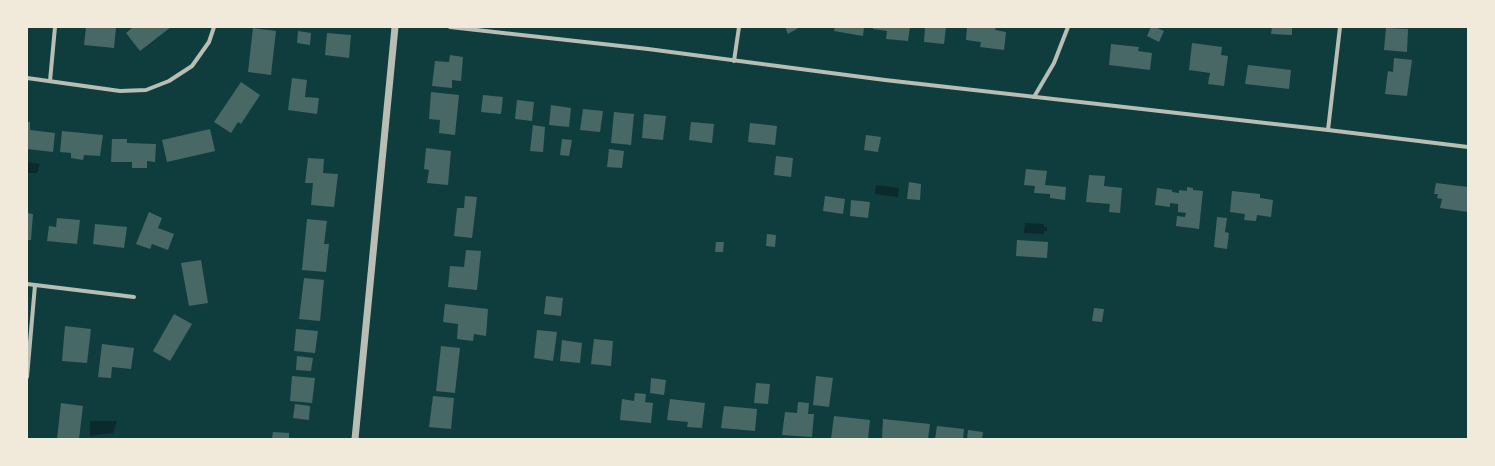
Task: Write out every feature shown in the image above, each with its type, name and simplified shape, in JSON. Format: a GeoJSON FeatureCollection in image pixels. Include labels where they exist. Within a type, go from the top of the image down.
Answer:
{"type":"FeatureCollection","features":[{"type":"Feature","properties":{"kind":"street"},"geometry":{"type":"LineString","coordinates":[[50,81],[55,27]]}},
{"type":"Feature","properties":{"kind":"street"},"geometry":{"type":"LineString","coordinates":[[27,78],[120,91],[146,90],[169,81],[192,66],[209,42],[214,27]]}},
{"type":"Feature","properties":{"kind":"street"},"geometry":{"type":"LineString","coordinates":[[355,439],[395,27]]}},
{"type":"Feature","properties":{"kind":"street"},"geometry":{"type":"LineString","coordinates":[[450,27],[648,49],[734,61],[1468,147]]}},
{"type":"Feature","properties":{"kind":"street"},"geometry":{"type":"LineString","coordinates":[[734,61],[739,27]]}},
{"type":"Feature","properties":{"kind":"street"},"geometry":{"type":"LineString","coordinates":[[1034,96],[1054,63],[1068,27]]}},
{"type":"Feature","properties":{"kind":"street"},"geometry":{"type":"LineString","coordinates":[[1328,130],[1340,27]]}},
{"type":"Feature","properties":{"kind":"street"},"geometry":{"type":"LineString","coordinates":[[27,284],[134,297]]}},
{"type":"Feature","properties":{"kind":"street"},"geometry":{"type":"LineString","coordinates":[[27,377],[35,285]]}},
{"type":"Feature","properties":{"kind":"water"},"geometry":{"type":"Polygon","coordinates":[[[27,162],[40,164],[37,173],[27,173],[27,162]]]}},
{"type":"Feature","properties":{"kind":"water"},"geometry":{"type":"Polygon","coordinates":[[[876,185],[899,188],[898,197],[875,194],[876,185]]]}},
{"type":"Feature","properties":{"kind":"water"},"geometry":{"type":"Polygon","coordinates":[[[1025,223],[1044,224],[1044,227],[1047,227],[1047,231],[1044,231],[1044,234],[1024,233],[1025,223]]]}},
{"type":"Feature","properties":{"kind":"water"},"geometry":{"type":"Polygon","coordinates":[[[90,421],[117,421],[113,433],[90,436],[90,421]]]}},
{"type":"Feature","properties":{"kind":"building"},"geometry":{"type":"Polygon","coordinates":[[[86,27],[116,28],[114,48],[84,45],[86,27]]]}},
{"type":"Feature","properties":{"kind":"building"},"geometry":{"type":"Polygon","coordinates":[[[133,27],[171,27],[140,51],[126,33],[133,27]]]}},
{"type":"Feature","properties":{"kind":"building"},"geometry":{"type":"Polygon","coordinates":[[[785,27],[800,27],[788,34],[785,27]]]}},
{"type":"Feature","properties":{"kind":"building"},"geometry":{"type":"Polygon","coordinates":[[[835,27],[864,27],[863,36],[834,31],[835,27]]]}},
{"type":"Feature","properties":{"kind":"building"},"geometry":{"type":"Polygon","coordinates":[[[873,27],[910,27],[908,41],[886,39],[887,31],[873,29],[873,27]]]}},
{"type":"Feature","properties":{"kind":"building"},"geometry":{"type":"Polygon","coordinates":[[[925,27],[946,27],[944,44],[924,42],[925,27]]]}},
{"type":"Feature","properties":{"kind":"building"},"geometry":{"type":"Polygon","coordinates":[[[967,27],[996,27],[995,30],[1006,32],[1004,50],[980,47],[981,42],[966,40],[967,27]]]}},
{"type":"Feature","properties":{"kind":"building"},"geometry":{"type":"Polygon","coordinates":[[[1151,27],[1164,31],[1159,42],[1147,36],[1151,27]]]}},
{"type":"Feature","properties":{"kind":"building"},"geometry":{"type":"Polygon","coordinates":[[[1272,27],[1292,27],[1292,35],[1271,34],[1272,27]]]}},
{"type":"Feature","properties":{"kind":"building"},"geometry":{"type":"Polygon","coordinates":[[[253,28],[276,31],[271,75],[248,72],[253,28]]]}},
{"type":"Feature","properties":{"kind":"building"},"geometry":{"type":"Polygon","coordinates":[[[1386,28],[1408,29],[1407,52],[1384,50],[1386,28]]]}},
{"type":"Feature","properties":{"kind":"building"},"geometry":{"type":"Polygon","coordinates":[[[298,31],[311,33],[310,45],[297,43],[298,31]]]}},
{"type":"Feature","properties":{"kind":"building"},"geometry":{"type":"Polygon","coordinates":[[[327,33],[351,35],[349,58],[325,55],[327,33]]]}},
{"type":"Feature","properties":{"kind":"building"},"geometry":{"type":"Polygon","coordinates":[[[1192,43],[1222,47],[1221,55],[1228,56],[1224,86],[1208,84],[1210,73],[1189,70],[1192,43]]]}},
{"type":"Feature","properties":{"kind":"building"},"geometry":{"type":"Polygon","coordinates":[[[1111,44],[1139,47],[1138,51],[1152,53],[1150,70],[1109,65],[1111,44]]]}},
{"type":"Feature","properties":{"kind":"building"},"geometry":{"type":"Polygon","coordinates":[[[450,55],[463,57],[461,81],[452,80],[452,88],[432,86],[435,61],[449,62],[450,55]]]}},
{"type":"Feature","properties":{"kind":"building"},"geometry":{"type":"Polygon","coordinates":[[[1394,58],[1412,60],[1407,96],[1385,94],[1388,71],[1393,72],[1394,58]]]}},
{"type":"Feature","properties":{"kind":"building"},"geometry":{"type":"Polygon","coordinates":[[[1248,65],[1291,70],[1289,89],[1245,84],[1248,65]]]}},
{"type":"Feature","properties":{"kind":"building"},"geometry":{"type":"Polygon","coordinates":[[[292,78],[307,80],[305,97],[319,98],[317,114],[288,110],[292,78]]]}},
{"type":"Feature","properties":{"kind":"building"},"geometry":{"type":"Polygon","coordinates":[[[241,82],[260,95],[241,124],[238,122],[231,133],[214,122],[241,82]]]}},
{"type":"Feature","properties":{"kind":"building"},"geometry":{"type":"Polygon","coordinates":[[[431,92],[459,95],[455,135],[439,133],[440,120],[429,119],[431,92]]]}},
{"type":"Feature","properties":{"kind":"building"},"geometry":{"type":"Polygon","coordinates":[[[483,95],[503,97],[501,114],[481,112],[483,95]]]}},
{"type":"Feature","properties":{"kind":"building"},"geometry":{"type":"Polygon","coordinates":[[[517,100],[534,102],[532,121],[515,119],[517,100]]]}},
{"type":"Feature","properties":{"kind":"building"},"geometry":{"type":"Polygon","coordinates":[[[551,105],[571,108],[569,127],[549,125],[551,105]]]}},
{"type":"Feature","properties":{"kind":"building"},"geometry":{"type":"Polygon","coordinates":[[[583,109],[603,111],[600,132],[580,130],[583,109]]]}},
{"type":"Feature","properties":{"kind":"building"},"geometry":{"type":"Polygon","coordinates":[[[614,112],[634,114],[631,145],[611,143],[614,112]]]}},
{"type":"Feature","properties":{"kind":"building"},"geometry":{"type":"Polygon","coordinates":[[[644,114],[666,116],[663,140],[642,138],[644,114]]]}},
{"type":"Feature","properties":{"kind":"building"},"geometry":{"type":"Polygon","coordinates":[[[27,122],[30,122],[30,130],[55,133],[53,152],[27,149],[27,122]]]}},
{"type":"Feature","properties":{"kind":"building"},"geometry":{"type":"Polygon","coordinates":[[[691,122],[714,124],[712,143],[689,140],[691,122]]]}},
{"type":"Feature","properties":{"kind":"building"},"geometry":{"type":"Polygon","coordinates":[[[750,123],[777,126],[775,145],[748,142],[750,123]]]}},
{"type":"Feature","properties":{"kind":"building"},"geometry":{"type":"Polygon","coordinates":[[[533,125],[545,127],[543,152],[530,151],[533,125]]]}},
{"type":"Feature","properties":{"kind":"building"},"geometry":{"type":"Polygon","coordinates":[[[210,129],[215,151],[167,162],[162,140],[210,129]]]}},
{"type":"Feature","properties":{"kind":"building"},"geometry":{"type":"Polygon","coordinates":[[[62,131],[103,135],[100,156],[84,155],[83,160],[71,158],[71,153],[60,152],[62,131]]]}},
{"type":"Feature","properties":{"kind":"building"},"geometry":{"type":"Polygon","coordinates":[[[866,135],[881,137],[878,152],[864,150],[866,135]]]}},
{"type":"Feature","properties":{"kind":"building"},"geometry":{"type":"Polygon","coordinates":[[[112,139],[127,139],[127,143],[156,144],[155,162],[147,161],[147,168],[132,168],[132,162],[111,162],[112,139]]]}},
{"type":"Feature","properties":{"kind":"building"},"geometry":{"type":"Polygon","coordinates":[[[562,139],[572,140],[569,156],[560,155],[562,139]]]}},
{"type":"Feature","properties":{"kind":"building"},"geometry":{"type":"Polygon","coordinates":[[[426,148],[451,151],[448,185],[427,183],[429,170],[424,169],[426,148]]]}},
{"type":"Feature","properties":{"kind":"building"},"geometry":{"type":"Polygon","coordinates":[[[609,149],[624,151],[622,168],[607,167],[609,149]]]}},
{"type":"Feature","properties":{"kind":"building"},"geometry":{"type":"Polygon","coordinates":[[[776,156],[793,158],[791,177],[774,175],[776,156]]]}},
{"type":"Feature","properties":{"kind":"building"},"geometry":{"type":"Polygon","coordinates":[[[308,158],[324,159],[323,173],[338,174],[334,207],[311,205],[313,183],[305,183],[308,158]]]}},
{"type":"Feature","properties":{"kind":"building"},"geometry":{"type":"Polygon","coordinates":[[[1026,169],[1047,171],[1045,185],[1066,187],[1065,200],[1050,198],[1050,194],[1034,193],[1035,186],[1024,185],[1026,169]]]}},
{"type":"Feature","properties":{"kind":"building"},"geometry":{"type":"Polygon","coordinates":[[[1089,175],[1105,176],[1104,186],[1122,188],[1120,213],[1109,212],[1110,204],[1086,202],[1089,175]]]}},
{"type":"Feature","properties":{"kind":"building"},"geometry":{"type":"Polygon","coordinates":[[[909,182],[921,184],[920,200],[907,199],[909,182]]]}},
{"type":"Feature","properties":{"kind":"building"},"geometry":{"type":"Polygon","coordinates":[[[1436,183],[1468,187],[1468,212],[1440,208],[1442,199],[1437,198],[1438,194],[1434,194],[1436,183]]]}},
{"type":"Feature","properties":{"kind":"building"},"geometry":{"type":"Polygon","coordinates":[[[1187,187],[1193,188],[1193,190],[1203,191],[1199,229],[1176,226],[1177,216],[1185,217],[1186,213],[1178,212],[1178,204],[1170,203],[1170,207],[1155,205],[1157,188],[1172,190],[1172,192],[1179,193],[1179,190],[1187,191],[1187,187]]]}},
{"type":"Feature","properties":{"kind":"building"},"geometry":{"type":"Polygon","coordinates":[[[1232,191],[1260,194],[1260,198],[1273,200],[1271,217],[1257,215],[1256,221],[1244,220],[1245,214],[1230,212],[1232,191]]]}},
{"type":"Feature","properties":{"kind":"building"},"geometry":{"type":"Polygon","coordinates":[[[465,196],[477,197],[472,238],[454,236],[457,208],[464,208],[465,196]]]}},
{"type":"Feature","properties":{"kind":"building"},"geometry":{"type":"Polygon","coordinates":[[[825,196],[845,199],[843,214],[823,211],[825,196]]]}},
{"type":"Feature","properties":{"kind":"building"},"geometry":{"type":"Polygon","coordinates":[[[851,200],[870,202],[868,218],[850,216],[851,200]]]}},
{"type":"Feature","properties":{"kind":"building"},"geometry":{"type":"Polygon","coordinates":[[[149,212],[162,218],[158,228],[174,234],[168,250],[152,244],[150,249],[136,244],[149,212]]]}},
{"type":"Feature","properties":{"kind":"building"},"geometry":{"type":"Polygon","coordinates":[[[27,213],[33,214],[31,240],[27,240],[27,213]]]}},
{"type":"Feature","properties":{"kind":"building"},"geometry":{"type":"Polygon","coordinates":[[[1217,217],[1227,218],[1225,232],[1229,233],[1227,249],[1214,247],[1217,217]]]}},
{"type":"Feature","properties":{"kind":"building"},"geometry":{"type":"Polygon","coordinates":[[[57,218],[80,220],[77,244],[47,241],[49,226],[56,227],[57,218]]]}},
{"type":"Feature","properties":{"kind":"building"},"geometry":{"type":"Polygon","coordinates":[[[307,219],[327,221],[324,244],[329,244],[326,272],[302,270],[307,219]]]}},
{"type":"Feature","properties":{"kind":"building"},"geometry":{"type":"Polygon","coordinates":[[[95,224],[127,227],[124,248],[93,244],[95,224]]]}},
{"type":"Feature","properties":{"kind":"building"},"geometry":{"type":"Polygon","coordinates":[[[767,234],[776,235],[775,247],[766,246],[767,234]]]}},
{"type":"Feature","properties":{"kind":"building"},"geometry":{"type":"Polygon","coordinates":[[[1017,240],[1048,242],[1047,258],[1016,256],[1017,240]]]}},
{"type":"Feature","properties":{"kind":"building"},"geometry":{"type":"Polygon","coordinates":[[[716,242],[724,242],[723,252],[715,252],[716,242]]]}},
{"type":"Feature","properties":{"kind":"building"},"geometry":{"type":"Polygon","coordinates":[[[466,250],[481,251],[477,290],[448,287],[450,266],[464,267],[466,250]]]}},
{"type":"Feature","properties":{"kind":"building"},"geometry":{"type":"Polygon","coordinates":[[[201,260],[208,303],[189,306],[181,263],[201,260]]]}},
{"type":"Feature","properties":{"kind":"building"},"geometry":{"type":"Polygon","coordinates":[[[304,278],[324,280],[320,321],[299,319],[304,278]]]}},
{"type":"Feature","properties":{"kind":"building"},"geometry":{"type":"Polygon","coordinates":[[[546,296],[563,298],[561,316],[544,314],[546,296]]]}},
{"type":"Feature","properties":{"kind":"building"},"geometry":{"type":"Polygon","coordinates":[[[445,304],[488,309],[486,336],[474,334],[473,341],[457,339],[458,324],[443,322],[445,304]]]}},
{"type":"Feature","properties":{"kind":"building"},"geometry":{"type":"Polygon","coordinates":[[[1094,308],[1104,309],[1102,322],[1092,321],[1094,308]]]}},
{"type":"Feature","properties":{"kind":"building"},"geometry":{"type":"Polygon","coordinates":[[[174,314],[192,324],[170,361],[153,351],[174,314]]]}},
{"type":"Feature","properties":{"kind":"building"},"geometry":{"type":"Polygon","coordinates":[[[65,326],[91,329],[87,363],[62,361],[65,326]]]}},
{"type":"Feature","properties":{"kind":"building"},"geometry":{"type":"Polygon","coordinates":[[[296,329],[318,331],[315,353],[294,351],[296,329]]]}},
{"type":"Feature","properties":{"kind":"building"},"geometry":{"type":"Polygon","coordinates":[[[537,330],[557,332],[553,361],[534,358],[537,330]]]}},
{"type":"Feature","properties":{"kind":"building"},"geometry":{"type":"Polygon","coordinates":[[[594,339],[613,341],[611,366],[591,364],[594,339]]]}},
{"type":"Feature","properties":{"kind":"building"},"geometry":{"type":"Polygon","coordinates":[[[562,340],[582,343],[580,363],[560,361],[562,340]]]}},
{"type":"Feature","properties":{"kind":"building"},"geometry":{"type":"Polygon","coordinates":[[[102,344],[134,348],[131,369],[112,367],[111,378],[98,377],[102,344]]]}},
{"type":"Feature","properties":{"kind":"building"},"geometry":{"type":"Polygon","coordinates":[[[441,346],[460,348],[455,393],[436,391],[441,346]]]}},
{"type":"Feature","properties":{"kind":"building"},"geometry":{"type":"Polygon","coordinates":[[[297,356],[313,358],[311,371],[296,370],[297,356]]]}},
{"type":"Feature","properties":{"kind":"building"},"geometry":{"type":"Polygon","coordinates":[[[292,376],[315,378],[312,403],[290,401],[292,376]]]}},
{"type":"Feature","properties":{"kind":"building"},"geometry":{"type":"Polygon","coordinates":[[[816,376],[833,378],[829,407],[813,405],[816,376]]]}},
{"type":"Feature","properties":{"kind":"building"},"geometry":{"type":"Polygon","coordinates":[[[651,378],[666,380],[664,395],[650,393],[651,378]]]}},
{"type":"Feature","properties":{"kind":"building"},"geometry":{"type":"Polygon","coordinates":[[[756,383],[770,384],[768,404],[754,403],[756,383]]]}},
{"type":"Feature","properties":{"kind":"building"},"geometry":{"type":"Polygon","coordinates":[[[635,393],[646,394],[645,402],[653,403],[651,423],[620,420],[622,399],[634,401],[635,393]]]}},
{"type":"Feature","properties":{"kind":"building"},"geometry":{"type":"Polygon","coordinates":[[[433,396],[454,398],[451,429],[429,427],[433,396]]]}},
{"type":"Feature","properties":{"kind":"building"},"geometry":{"type":"Polygon","coordinates":[[[670,399],[705,403],[702,428],[687,427],[688,422],[667,420],[670,399]]]}},
{"type":"Feature","properties":{"kind":"building"},"geometry":{"type":"Polygon","coordinates":[[[798,402],[809,403],[808,414],[814,414],[812,437],[782,435],[785,412],[797,413],[798,402]]]}},
{"type":"Feature","properties":{"kind":"building"},"geometry":{"type":"Polygon","coordinates":[[[61,403],[83,406],[79,439],[57,439],[61,403]]]}},
{"type":"Feature","properties":{"kind":"building"},"geometry":{"type":"Polygon","coordinates":[[[295,404],[310,406],[309,420],[293,418],[295,404]]]}},
{"type":"Feature","properties":{"kind":"building"},"geometry":{"type":"Polygon","coordinates":[[[724,406],[757,409],[755,431],[721,428],[724,406]]]}},
{"type":"Feature","properties":{"kind":"building"},"geometry":{"type":"Polygon","coordinates":[[[834,416],[870,420],[868,439],[831,439],[834,416]]]}},
{"type":"Feature","properties":{"kind":"building"},"geometry":{"type":"Polygon","coordinates":[[[883,419],[930,424],[928,439],[882,439],[883,419]]]}},
{"type":"Feature","properties":{"kind":"building"},"geometry":{"type":"Polygon","coordinates":[[[937,426],[964,429],[963,439],[935,439],[937,426]]]}},
{"type":"Feature","properties":{"kind":"building"},"geometry":{"type":"Polygon","coordinates":[[[968,430],[983,432],[982,439],[967,439],[968,430]]]}},
{"type":"Feature","properties":{"kind":"building"},"geometry":{"type":"Polygon","coordinates":[[[273,432],[289,433],[289,439],[272,438],[273,432]]]}}]}
